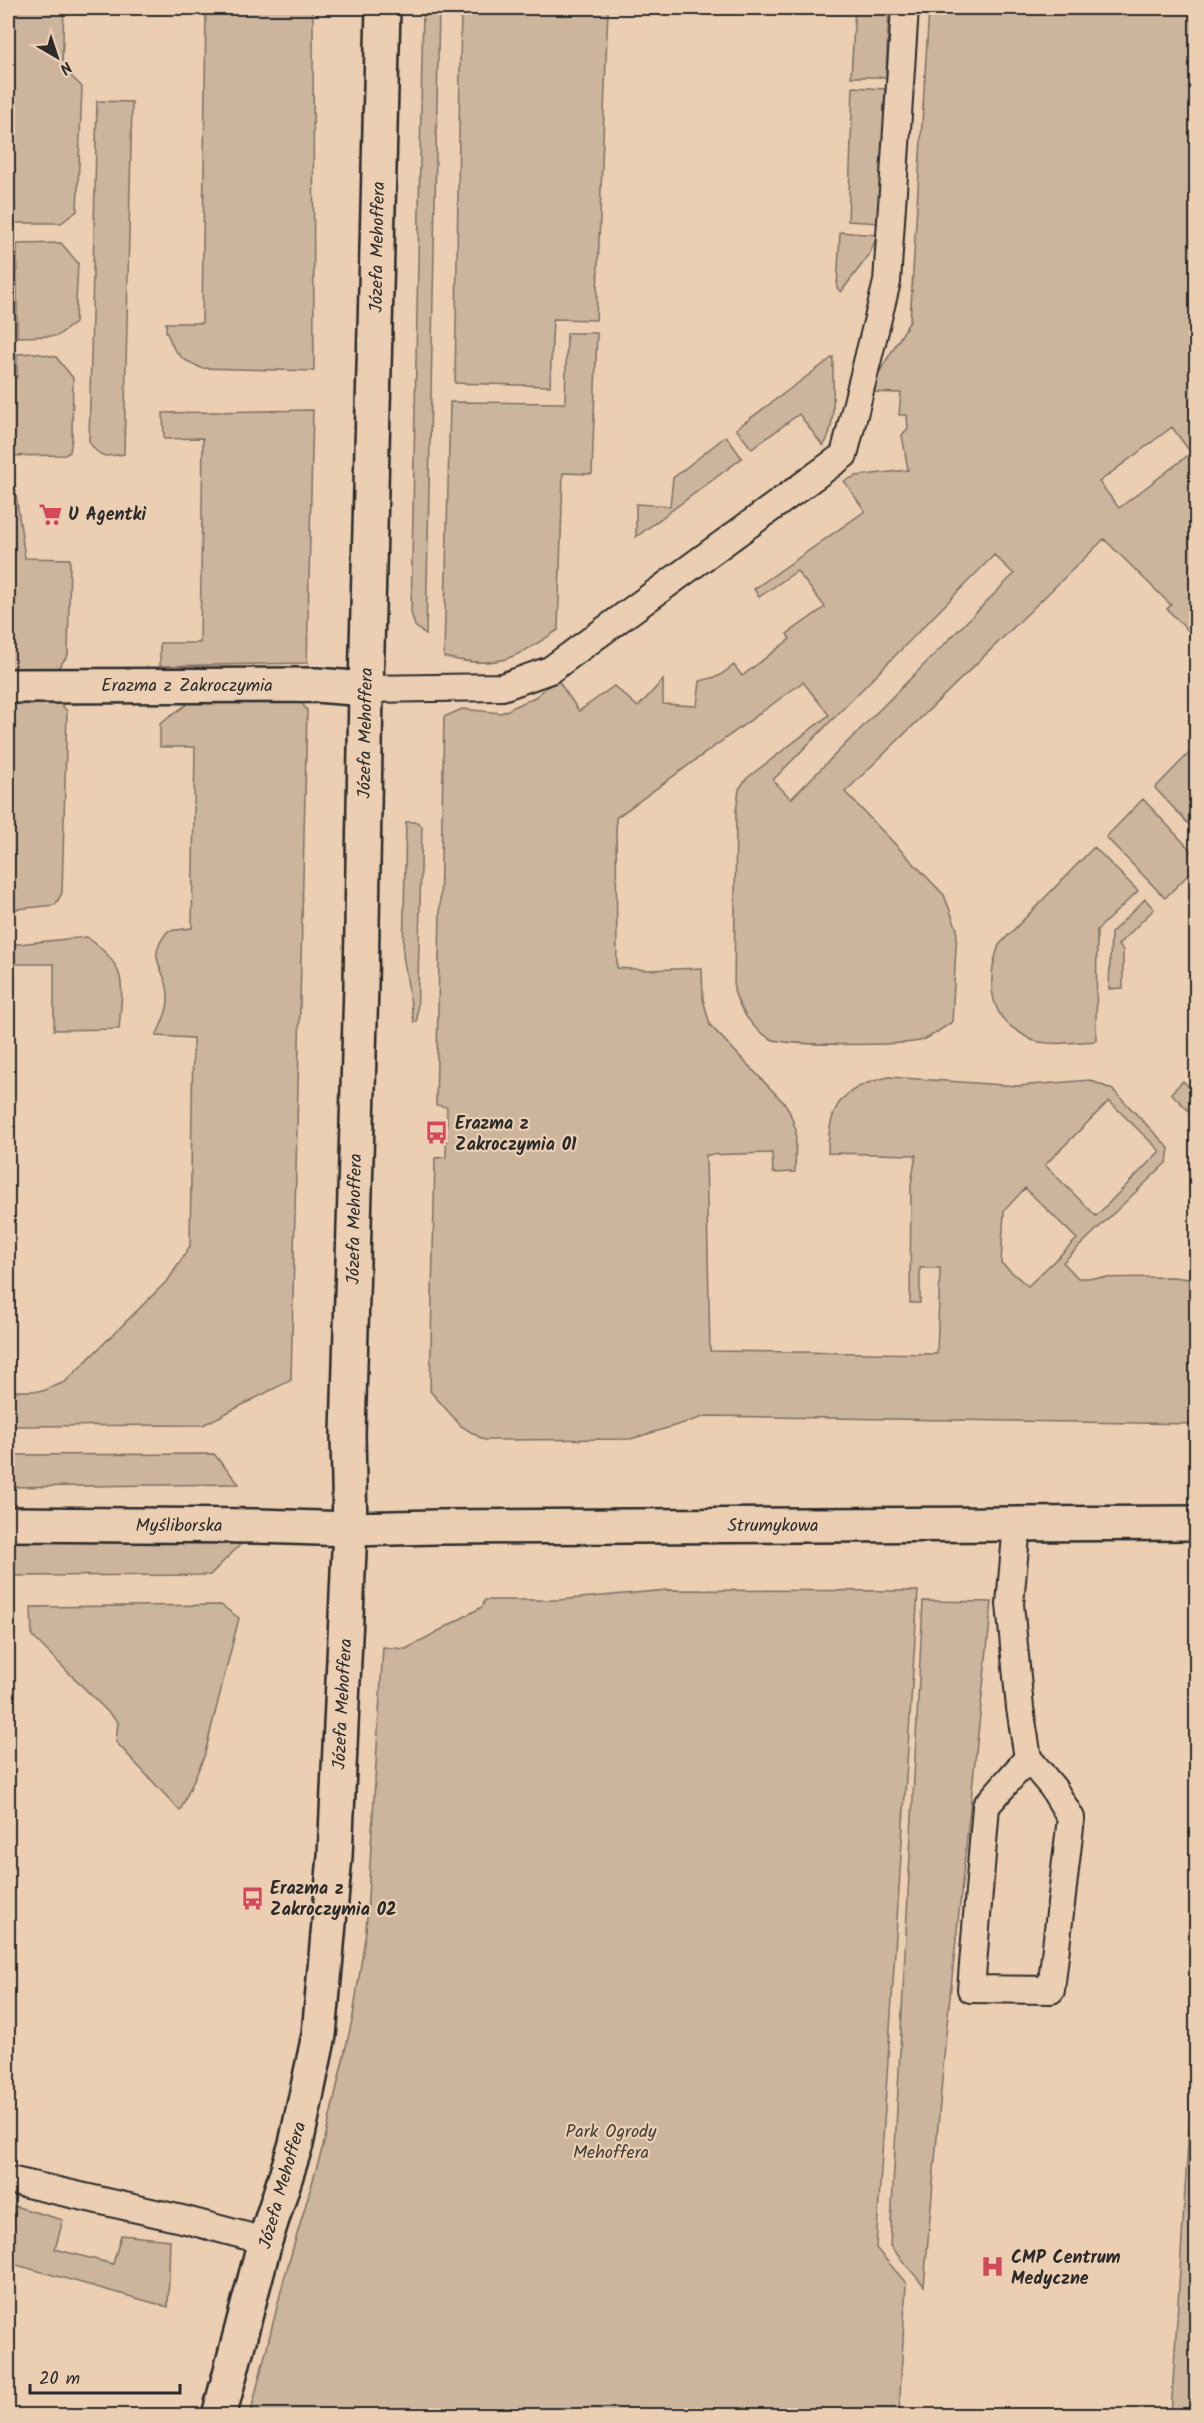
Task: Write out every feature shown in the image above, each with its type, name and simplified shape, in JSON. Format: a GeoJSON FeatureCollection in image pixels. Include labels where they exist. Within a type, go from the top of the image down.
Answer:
{"type":"FeatureCollection","features":[{"type":"Feature","properties":{"kind":"street","name":"Józefa Mehoffera"},"geometry":{"type":"LineString","coordinates":[[219,2415],[265,2241],[296,2144],[318,2035],[335,1856],[350,1529],[348,1434],[361,985],[383,8]]}},
{"type":"Feature","properties":{"kind":"street","name":"Erazma z Zakroczymia"},"geometry":{"type":"LineString","coordinates":[[8,686],[304,685],[366,689]]}},
{"type":"Feature","properties":{"kind":"street","name":"Strumykowa"},"geometry":{"type":"LineString","coordinates":[[350,1529],[1197,1523]]}},
{"type":"Feature","properties":{"kind":"street","name":"Myśliborska"},"geometry":{"type":"LineString","coordinates":[[8,1524],[350,1529]]}},
{"type":"Feature","properties":{"kind":"lane"},"geometry":{"type":"LineString","coordinates":[[366,689],[502,687],[550,670],[844,455],[887,282],[905,8]]}},
{"type":"Feature","properties":{"kind":"lane"},"geometry":{"type":"LineString","coordinates":[[1017,1524],[1010,1604],[1020,1708],[1028,1758],[1053,1788],[1071,1818],[1052,1990],[970,1989],[986,1806],[1028,1758]]}},
{"type":"Feature","properties":{"kind":"lane"},"geometry":{"type":"LineString","coordinates":[[14,2181],[186,2220],[265,2241]]}},
{"type":"Feature","properties":{"kind":"green space"},"geometry":{"type":"Polygon","coordinates":[[[8,8],[64,8],[62,67],[82,87],[77,211],[61,223],[15,223],[15,204],[8,204],[8,108],[14,108],[14,54],[8,54],[8,8]]]}},
{"type":"Feature","properties":{"kind":"green space"},"geometry":{"type":"Polygon","coordinates":[[[206,8],[311,8],[313,18],[314,371],[201,368],[183,359],[174,349],[166,331],[166,323],[202,323],[206,8]]]}},
{"type":"Feature","properties":{"kind":"green space"},"geometry":{"type":"Polygon","coordinates":[[[423,8],[439,8],[426,635],[415,626],[411,612],[423,8]]]}},
{"type":"Feature","properties":{"kind":"green space"},"geometry":{"type":"Polygon","coordinates":[[[461,8],[608,8],[596,320],[553,319],[550,386],[455,383],[461,8]]]}},
{"type":"Feature","properties":{"kind":"green space"},"geometry":{"type":"Polygon","coordinates":[[[855,8],[889,8],[886,77],[851,77],[855,8]]]}},
{"type":"Feature","properties":{"kind":"green space"},"geometry":{"type":"Polygon","coordinates":[[[929,8],[1196,8],[1196,369],[1194,370],[1196,373],[1196,639],[1167,609],[1171,605],[1104,539],[845,792],[944,895],[957,929],[952,1022],[920,1041],[867,1044],[796,1043],[779,1041],[763,1034],[747,1018],[736,998],[734,991],[736,812],[739,789],[747,778],[829,715],[803,682],[616,818],[617,968],[648,970],[702,968],[703,999],[710,1025],[786,1105],[796,1130],[795,1172],[773,1173],[772,1153],[706,1155],[710,1351],[937,1354],[940,1268],[920,1268],[920,1303],[910,1303],[911,1184],[916,1155],[828,1153],[831,1122],[835,1110],[849,1093],[860,1086],[889,1077],[1018,1086],[1090,1080],[1113,1090],[1169,1148],[1167,1162],[1063,1262],[1078,1278],[1173,1277],[1196,1280],[1196,1424],[707,1416],[631,1439],[484,1440],[461,1426],[430,1391],[435,1158],[446,1157],[447,1107],[436,1105],[444,717],[462,709],[501,713],[535,697],[557,679],[579,711],[614,686],[638,707],[663,680],[663,704],[697,706],[700,681],[719,676],[734,665],[742,676],[790,639],[787,634],[825,607],[797,571],[759,597],[754,589],[865,511],[844,481],[856,476],[908,470],[902,435],[908,428],[907,415],[899,415],[901,393],[870,392],[910,321],[929,8]],[[1172,427],[1099,482],[1119,508],[1191,453],[1172,427]],[[994,555],[773,780],[791,799],[1014,574],[994,555]],[[1109,1101],[1045,1165],[1096,1216],[1160,1151],[1109,1101]],[[1025,1188],[1004,1211],[1001,1263],[1028,1286],[1077,1239],[1025,1188]]]}},
{"type":"Feature","properties":{"kind":"green space"},"geometry":{"type":"Polygon","coordinates":[[[853,87],[885,89],[880,223],[848,221],[853,87]]]}},
{"type":"Feature","properties":{"kind":"green space"},"geometry":{"type":"Polygon","coordinates":[[[97,101],[132,102],[124,454],[108,456],[96,451],[89,441],[97,101]]]}},
{"type":"Feature","properties":{"kind":"green space"},"geometry":{"type":"Polygon","coordinates":[[[840,232],[878,235],[869,255],[841,292],[837,288],[840,232]]]}},
{"type":"Feature","properties":{"kind":"green space"},"geometry":{"type":"Polygon","coordinates":[[[61,243],[78,263],[75,323],[57,336],[17,337],[17,244],[61,243]]]}},
{"type":"Feature","properties":{"kind":"green space"},"geometry":{"type":"Polygon","coordinates":[[[567,333],[597,333],[592,474],[563,473],[558,630],[517,655],[505,659],[479,662],[444,657],[450,402],[565,403],[567,333]]]}},
{"type":"Feature","properties":{"kind":"green space"},"geometry":{"type":"Polygon","coordinates":[[[35,353],[56,357],[73,378],[70,452],[65,455],[8,456],[8,378],[17,377],[17,354],[35,353]]]}},
{"type":"Feature","properties":{"kind":"green space"},"geometry":{"type":"Polygon","coordinates":[[[833,357],[831,428],[823,446],[799,414],[752,449],[736,429],[833,357]]]}},
{"type":"Feature","properties":{"kind":"green space"},"geometry":{"type":"Polygon","coordinates":[[[313,410],[307,663],[160,666],[160,643],[200,643],[203,438],[164,439],[163,413],[313,410]]]}},
{"type":"Feature","properties":{"kind":"green space"},"geometry":{"type":"Polygon","coordinates":[[[726,436],[742,458],[636,537],[636,504],[670,506],[673,478],[726,436]]]}},
{"type":"Feature","properties":{"kind":"green space"},"geometry":{"type":"Polygon","coordinates":[[[8,473],[13,473],[25,558],[70,559],[68,655],[58,668],[8,668],[8,473]]]}},
{"type":"Feature","properties":{"kind":"green space"},"geometry":{"type":"Polygon","coordinates":[[[57,700],[67,711],[62,893],[55,905],[8,910],[8,702],[57,700]]]}},
{"type":"Feature","properties":{"kind":"green space"},"geometry":{"type":"Polygon","coordinates":[[[300,701],[307,710],[291,1380],[203,1425],[8,1426],[8,1391],[43,1391],[65,1382],[169,1279],[190,1246],[193,1038],[156,1036],[168,1001],[168,990],[157,958],[157,950],[168,931],[192,928],[195,747],[160,747],[160,724],[190,702],[300,701]]]}},
{"type":"Feature","properties":{"kind":"green space"},"geometry":{"type":"Polygon","coordinates":[[[1196,746],[1196,832],[1155,788],[1196,746]]]}},
{"type":"Feature","properties":{"kind":"green space"},"geometry":{"type":"Polygon","coordinates":[[[1143,799],[1196,856],[1196,867],[1165,898],[1106,837],[1143,799]]]}},
{"type":"Feature","properties":{"kind":"green space"},"geometry":{"type":"Polygon","coordinates":[[[406,822],[417,822],[422,826],[417,1022],[414,1022],[403,955],[406,822]]]}},
{"type":"Feature","properties":{"kind":"green space"},"geometry":{"type":"Polygon","coordinates":[[[1094,847],[1138,891],[1097,930],[1096,1041],[1057,1043],[1033,1040],[1008,1024],[1000,1015],[993,993],[995,957],[999,945],[1094,847]]]}},
{"type":"Feature","properties":{"kind":"green space"},"geometry":{"type":"Polygon","coordinates":[[[1145,899],[1154,909],[1118,945],[1123,950],[1123,988],[1109,989],[1111,933],[1145,899]]]}},
{"type":"Feature","properties":{"kind":"green space"},"geometry":{"type":"Polygon","coordinates":[[[87,937],[110,957],[120,977],[119,1029],[54,1030],[54,964],[8,964],[8,945],[87,937]]]}},
{"type":"Feature","properties":{"kind":"green space"},"geometry":{"type":"Polygon","coordinates":[[[1183,1081],[1196,1094],[1196,1118],[1171,1093],[1183,1081]]]}},
{"type":"Feature","properties":{"kind":"green space"},"geometry":{"type":"Polygon","coordinates":[[[214,1454],[239,1484],[8,1487],[8,1455],[214,1454]]]}},
{"type":"Feature","properties":{"kind":"green space"},"geometry":{"type":"Polygon","coordinates":[[[209,1539],[231,1541],[240,1545],[210,1575],[8,1576],[8,1541],[209,1539]]]}},
{"type":"Feature","properties":{"kind":"green space","name":"Park Ogrody Mehoffera"},"geometry":{"type":"Polygon","coordinates":[[[667,1590],[918,1591],[876,2248],[906,2283],[899,2415],[250,2415],[284,2279],[325,2139],[353,2016],[366,1931],[383,1647],[406,1649],[482,1607],[485,1600],[558,1600],[667,1590]]]}},
{"type":"Feature","properties":{"kind":"green space"},"geometry":{"type":"Polygon","coordinates":[[[923,1601],[992,1602],[946,2034],[924,2286],[890,2246],[923,1601]]]}},
{"type":"Feature","properties":{"kind":"green space"},"geometry":{"type":"Polygon","coordinates":[[[221,1605],[239,1618],[204,1757],[180,1811],[116,1742],[118,1722],[32,1636],[31,1607],[221,1605]]]}},
{"type":"Feature","properties":{"kind":"green space"},"geometry":{"type":"Polygon","coordinates":[[[1196,2013],[1196,2415],[1171,2415],[1196,2013]]]}},
{"type":"Feature","properties":{"kind":"green space"},"geometry":{"type":"Polygon","coordinates":[[[14,2206],[63,2220],[55,2249],[113,2264],[121,2235],[170,2240],[168,2307],[13,2264],[14,2206]]]}},
{"type":"Feature","properties":{"kind":"place","name":"U Agentki"},"geometry":{"type":"Point","coordinates":[50,514]}},
{"type":"Feature","properties":{"kind":"place","name":"Erazma z Zakroczymia 01"},"geometry":{"type":"Point","coordinates":[437,1133]}},
{"type":"Feature","properties":{"kind":"place","name":"Erazma z Zakroczymia 02"},"geometry":{"type":"Point","coordinates":[252,1898]}},
{"type":"Feature","properties":{"kind":"place","name":"CMP Centrum Medyczne"},"geometry":{"type":"Point","coordinates":[993,2267]}}]}
